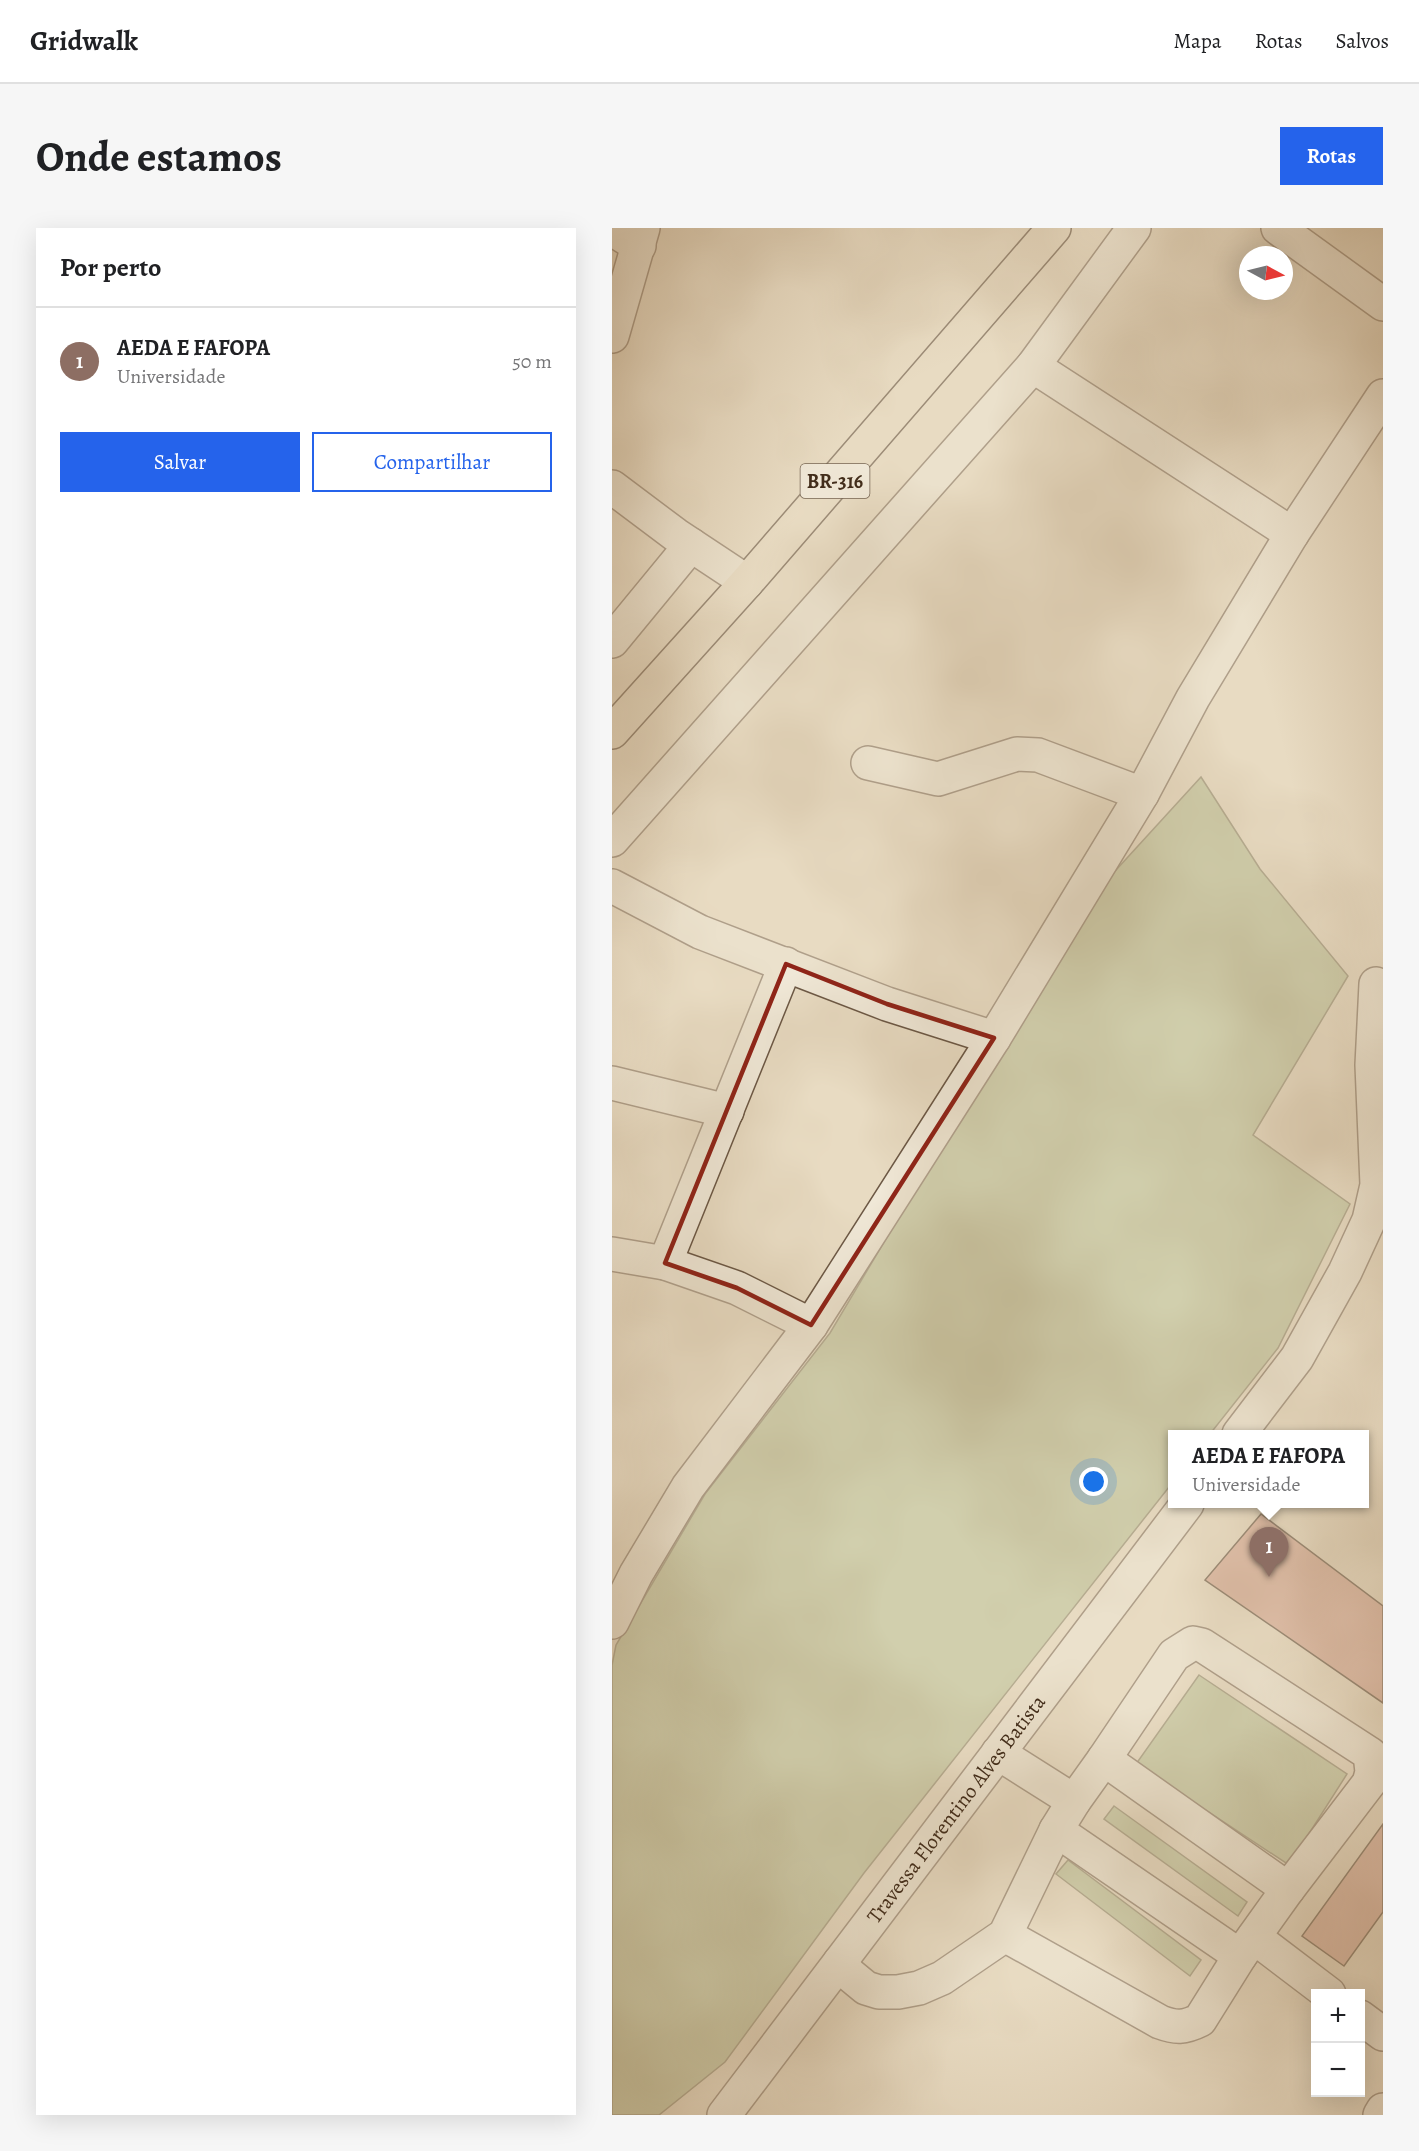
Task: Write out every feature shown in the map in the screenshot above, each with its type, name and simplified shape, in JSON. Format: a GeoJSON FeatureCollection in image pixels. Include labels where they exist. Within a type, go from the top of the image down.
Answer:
{"type":"FeatureCollection","features":[{"type":"Feature","properties":{"kind":"highway","name":"BR-316"},"geometry":{"type":"LineString","coordinates":[[612,732],[747,582],[1054,228]]}},
{"type":"Feature","properties":{"kind":"street"},"geometry":{"type":"LineString","coordinates":[[612,840],[1033,366],[1134,228]]}},
{"type":"Feature","properties":{"kind":"street"},"geometry":{"type":"LineString","coordinates":[[1278,228],[1383,304]]}},
{"type":"Feature","properties":{"kind":"street"},"geometry":{"type":"LineString","coordinates":[[612,336],[631,234]]}},
{"type":"Feature","properties":{"kind":"street"},"geometry":{"type":"LineString","coordinates":[[1033,366],[1292,534]]}},
{"type":"Feature","properties":{"kind":"street"},"geometry":{"type":"LineString","coordinates":[[612,1622],[636,1574],[688,1487],[811,1325],[994,1038],[1142,794],[1193,698],[1292,534],[1383,396]]}},
{"type":"Feature","properties":{"kind":"street"},"geometry":{"type":"LineString","coordinates":[[612,487],[691,545],[747,582]]}},
{"type":"Feature","properties":{"kind":"street"},"geometry":{"type":"LineString","coordinates":[[612,641],[691,545]]}},
{"type":"Feature","properties":{"kind":"street"},"geometry":{"type":"LineString","coordinates":[[868,763],[938,779],[1017,754],[1038,755],[1142,794]]}},
{"type":"Feature","properties":{"kind":"street"},"geometry":{"type":"LineString","coordinates":[[612,886],[700,932],[887,1004],[994,1038]]}},
{"type":"Feature","properties":{"kind":"street"},"geometry":{"type":"LineString","coordinates":[[665,1263],[786,964]]}},
{"type":"Feature","properties":{"kind":"street"},"geometry":{"type":"LineString","coordinates":[[1242,1430],[1297,1358],[1345,1272],[1369,1220],[1377,1185],[1372,1065],[1376,984]]}},
{"type":"Feature","properties":{"kind":"street"},"geometry":{"type":"LineString","coordinates":[[612,1083],[727,1111]]}},
{"type":"Feature","properties":{"kind":"street"},"geometry":{"type":"LineString","coordinates":[[612,1254],[665,1263],[737,1287],[811,1325]]}},
{"type":"Feature","properties":{"kind":"street","name":"Travessa Florentino Alves Batista"},"geometry":{"type":"LineString","coordinates":[[724,2115],[1183,1508]]}},
{"type":"Feature","properties":{"kind":"street"},"geometry":{"type":"LineString","coordinates":[[840,1962],[849,1974],[866,1988],[879,1992],[920,1989],[942,1978],[1005,1935],[1056,1830],[1074,1801],[1174,1655],[1193,1643],[1202,1645],[1370,1754],[1372,1772],[1369,1783],[1288,1888],[1247,1946],[1200,2020],[1191,2025],[1175,2027],[1160,2022],[1005,1935]]}},
{"type":"Feature","properties":{"kind":"street"},"geometry":{"type":"LineString","coordinates":[[998,1753],[1074,1801]]}},
{"type":"Feature","properties":{"kind":"street"},"geometry":{"type":"LineString","coordinates":[[1104,1759],[1288,1888]]}},
{"type":"Feature","properties":{"kind":"street"},"geometry":{"type":"LineString","coordinates":[[1056,1830],[1320,1989]]}},
{"type":"Feature","properties":{"kind":"street"},"geometry":{"type":"LineString","coordinates":[[1365,2021],[1383,2034]]}},
{"type":"Feature","properties":{"kind":"street"},"geometry":{"type":"LineString","coordinates":[[1380,2115],[1383,2110]]}},
{"type":"Feature","properties":{"kind":"highlighted area"},"geometry":{"type":"Polygon","coordinates":[[[786,964],[887,1004],[994,1038],[811,1325],[737,1288],[665,1263],[786,964]]]}},
{"type":"Feature","properties":{"kind":"green space"},"geometry":{"type":"Polygon","coordinates":[[[1201,777],[1260,869],[1348,976],[1253,1135],[1350,1204],[1278,1348],[1213,1430],[1168,1430],[1168,1488],[864,1873],[725,2062],[659,2115],[612,2115],[612,1665],[616,1645],[705,1494],[830,1333],[1085,904],[1201,777]]]}},
{"type":"Feature","properties":{"kind":"green space"},"geometry":{"type":"Polygon","coordinates":[[[1199,1675],[1347,1774],[1289,1865],[1136,1764],[1199,1675]]]}},
{"type":"Feature","properties":{"kind":"green space"},"geometry":{"type":"Polygon","coordinates":[[[1114,1806],[1247,1902],[1238,1916],[1104,1819],[1114,1806]]]}},
{"type":"Feature","properties":{"kind":"green space"},"geometry":{"type":"Polygon","coordinates":[[[1068,1860],[1201,1960],[1190,1976],[1056,1874],[1068,1860]]]}},
{"type":"Feature","properties":{"kind":"building"},"geometry":{"type":"Polygon","coordinates":[[[1261,1514],[1383,1606],[1383,1703],[1205,1580],[1261,1514]]]}},
{"type":"Feature","properties":{"kind":"building"},"geometry":{"type":"Polygon","coordinates":[[[1383,1824],[1383,1912],[1344,1966],[1302,1936],[1383,1824]]]}},
{"type":"Feature","properties":{"kind":"place","name":"AEDA E FAFOPA"},"geometry":{"type":"Point","coordinates":[1269,1577]}}]}
